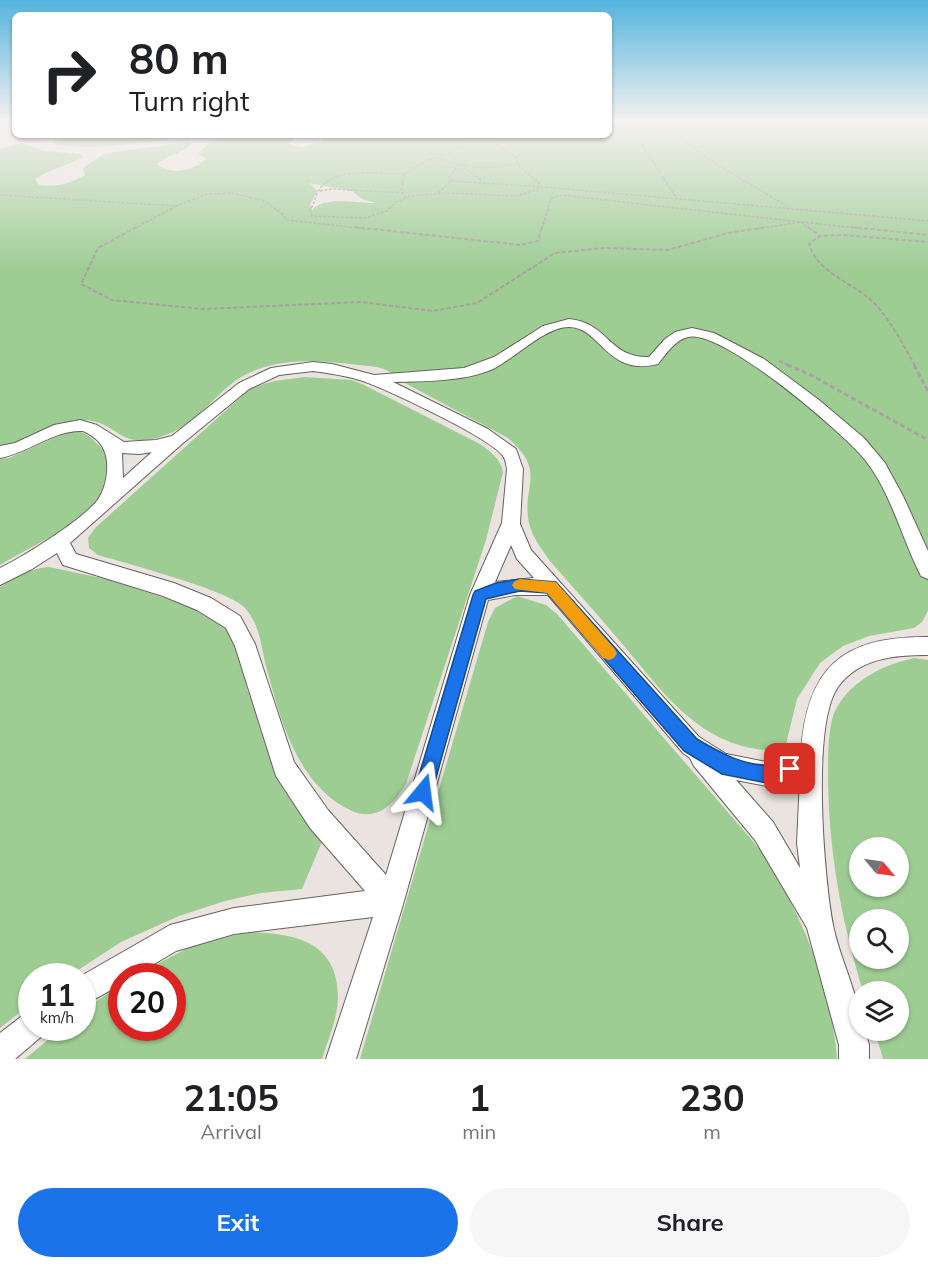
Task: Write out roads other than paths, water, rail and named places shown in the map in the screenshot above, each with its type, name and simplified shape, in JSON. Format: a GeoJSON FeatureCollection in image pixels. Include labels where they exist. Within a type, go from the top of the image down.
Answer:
{"type":"FeatureCollection","features":[{"type":"Feature","properties":{"kind":"lane"},"geometry":{"type":"LineString","coordinates":[[374,379],[476,370],[508,356],[548,329],[569,322],[588,327],[600,335],[618,355],[635,362],[653,361],[678,335],[692,332],[709,334],[750,358],[810,400],[847,430],[872,457],[928,571]]}},
{"type":"Feature","properties":{"kind":"lane"},"geometry":{"type":"LineString","coordinates":[[0,577],[37,557],[60,541],[177,439],[254,379],[277,370],[302,368],[344,371],[374,379],[488,436],[510,453],[515,470],[510,523],[480,595],[391,901],[341,1059]]}},
{"type":"Feature","properties":{"kind":"lane"},"geometry":{"type":"LineString","coordinates":[[0,453],[17,449],[74,426],[92,428],[109,442],[124,448],[139,449],[177,439]]}},
{"type":"Feature","properties":{"kind":"lane"},"geometry":{"type":"LineString","coordinates":[[107,501],[117,470],[115,452],[109,442]]}},
{"type":"Feature","properties":{"kind":"lane"},"geometry":{"type":"LineString","coordinates":[[510,523],[524,554],[551,587],[764,831],[820,926]]}},
{"type":"Feature","properties":{"kind":"lane"},"geometry":{"type":"LineString","coordinates":[[60,541],[70,560],[167,589],[204,604],[233,622],[245,644],[284,768],[319,819],[391,901]]}},
{"type":"Feature","properties":{"kind":"lane"},"geometry":{"type":"LineString","coordinates":[[480,595],[496,589],[520,585],[551,587]]}},
{"type":"Feature","properties":{"kind":"lane"},"geometry":{"type":"LineString","coordinates":[[854,1059],[854,1045],[820,926],[810,843],[814,728],[822,696],[836,674],[852,659],[872,650],[925,643]]}},
{"type":"Feature","properties":{"kind":"lane"},"geometry":{"type":"LineString","coordinates":[[691,745],[722,765],[767,774],[812,764]]}},
{"type":"Feature","properties":{"kind":"lane"},"geometry":{"type":"LineString","coordinates":[[96,984],[170,939],[234,921],[391,901]]}},
{"type":"Feature","properties":{"kind":"lane"},"geometry":{"type":"LineString","coordinates":[[0,1052],[18,1037]]}}]}
